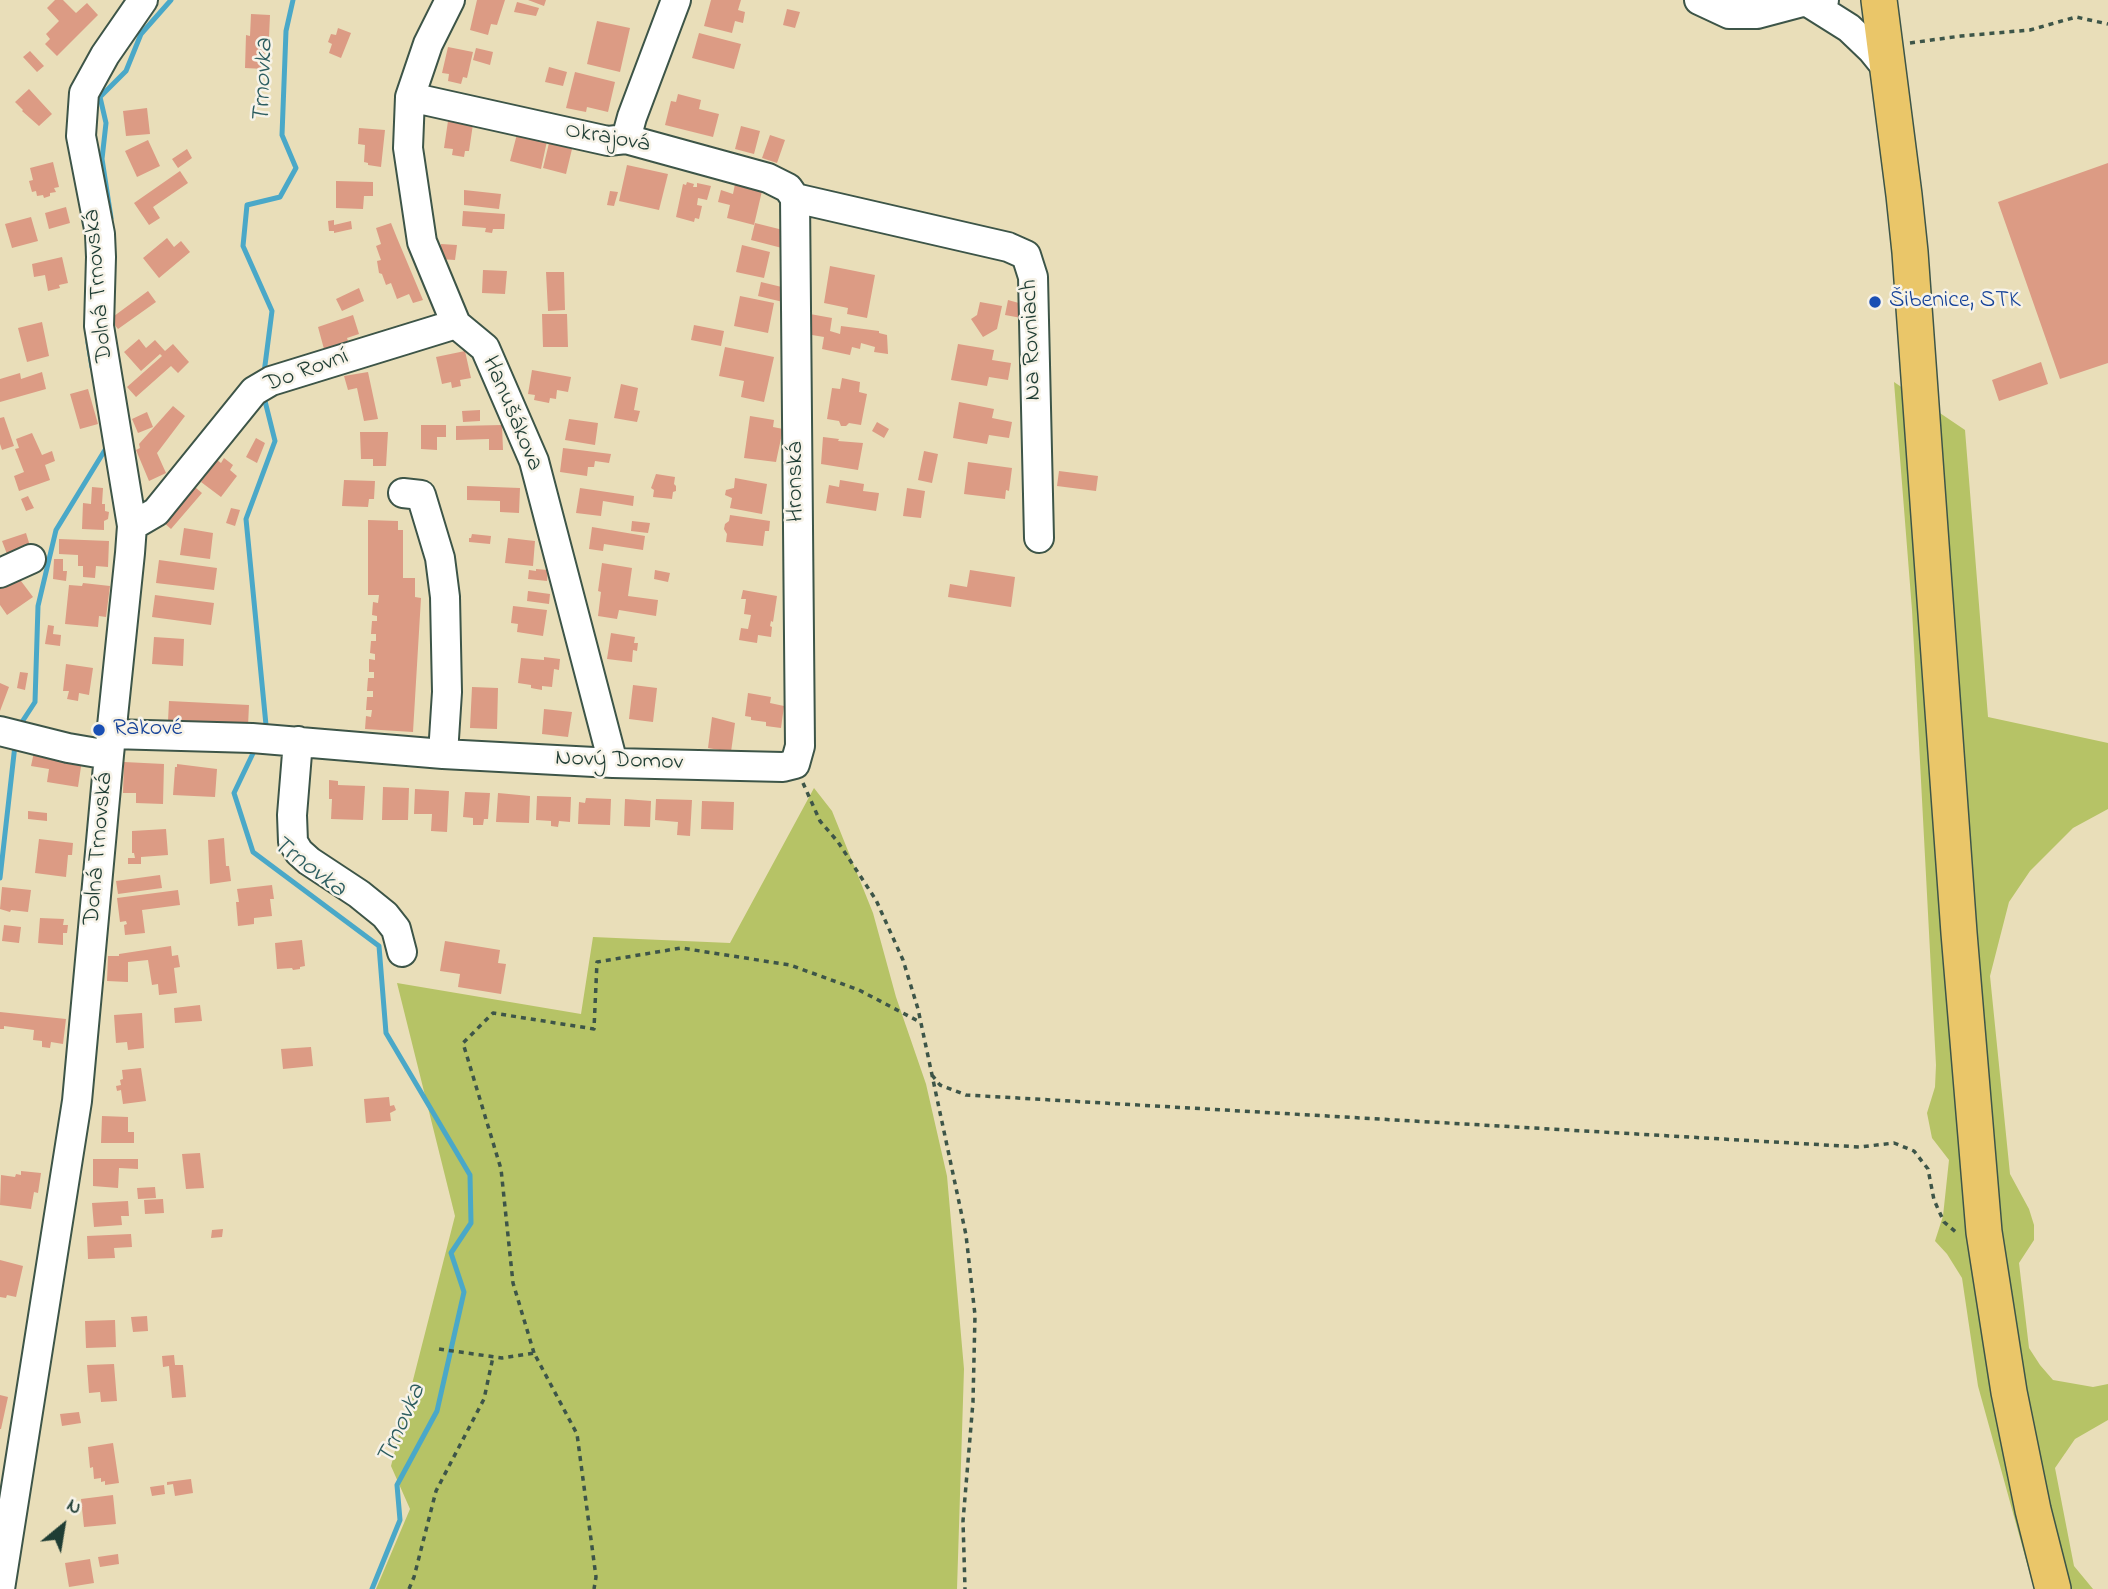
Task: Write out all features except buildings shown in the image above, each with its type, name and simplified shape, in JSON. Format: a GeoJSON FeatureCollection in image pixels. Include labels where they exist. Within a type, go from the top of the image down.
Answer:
{"type":"FeatureCollection","features":[{"type":"Feature","properties":{"kind":"main road"},"geometry":{"type":"LineString","coordinates":[[1880,0],[1909,241],[1958,919],[1984,1232],[2009,1392],[2033,1510],[2053,1589]]}},
{"type":"Feature","properties":{"kind":"street","name":"Dolná Trnovská"},"geometry":{"type":"LineString","coordinates":[[0,1589],[76,1101],[132,526],[99,326],[100,245],[81,136],[84,93],[105,55],[143,0]]}},
{"type":"Feature","properties":{"kind":"street","name":"Hanušákova"},"geometry":{"type":"LineString","coordinates":[[450,0],[428,44],[410,97],[408,148],[422,242],[456,324],[485,348],[534,461],[613,763]]}},
{"type":"Feature","properties":{"kind":"street"},"geometry":{"type":"LineString","coordinates":[[626,139],[676,0]]}},
{"type":"Feature","properties":{"kind":"street"},"geometry":{"type":"LineString","coordinates":[[1699,0],[1729,14],[1757,14],[1812,0],[1849,27],[1872,50],[1887,59]]}},
{"type":"Feature","properties":{"kind":"street","name":"Okrajová"},"geometry":{"type":"LineString","coordinates":[[410,97],[608,141],[626,139],[768,178],[788,188],[795,198]]}},
{"type":"Feature","properties":{"kind":"street","name":"Na Rovniach"},"geometry":{"type":"LineString","coordinates":[[795,198],[1008,247],[1026,255],[1033,277],[1039,538]]}},
{"type":"Feature","properties":{"kind":"street","name":"Hronská"},"geometry":{"type":"LineString","coordinates":[[795,198],[800,746],[795,764]]}},
{"type":"Feature","properties":{"kind":"street","name":"Do Rovní"},"geometry":{"type":"LineString","coordinates":[[132,526],[156,512],[262,386],[456,324]]}},
{"type":"Feature","properties":{"kind":"street"},"geometry":{"type":"LineString","coordinates":[[403,493],[421,495],[440,558],[445,597],[447,678],[443,754]]}},
{"type":"Feature","properties":{"kind":"street"},"geometry":{"type":"LineString","coordinates":[[0,573],[31,559]]}},
{"type":"Feature","properties":{"kind":"street"},"geometry":{"type":"LineString","coordinates":[[7,736],[68,748],[110,745]]}},
{"type":"Feature","properties":{"kind":"street","name":"Nový Domov"},"geometry":{"type":"LineString","coordinates":[[110,745],[260,738],[443,754],[613,763],[783,767],[795,764]]}},
{"type":"Feature","properties":{"kind":"street"},"geometry":{"type":"LineString","coordinates":[[298,741],[292,815],[293,842],[309,861],[385,915],[396,929],[402,952]]}},
{"type":"Feature","properties":{"kind":"path"},"geometry":{"type":"LineString","coordinates":[[1887,59],[1961,36],[2029,30],[2076,17],[2108,24]]}},
{"type":"Feature","properties":{"kind":"path"},"geometry":{"type":"LineString","coordinates":[[795,764],[820,821],[838,842],[876,900],[903,960],[920,1022],[966,1235],[975,1315],[973,1402],[963,1521],[965,1589]]}},
{"type":"Feature","properties":{"kind":"path"},"geometry":{"type":"LineString","coordinates":[[594,1589],[596,1577],[577,1434],[534,1353],[513,1283],[501,1169],[463,1043],[493,1013],[594,1029],[597,962],[681,948],[790,965],[859,990],[920,1022]]}},
{"type":"Feature","properties":{"kind":"path"},"geometry":{"type":"LineString","coordinates":[[932,1075],[940,1085],[965,1095],[1846,1147],[1894,1143],[1914,1151],[1928,1170],[1934,1200],[1944,1222],[1958,1233],[1984,1232]]}},
{"type":"Feature","properties":{"kind":"path"},"geometry":{"type":"LineString","coordinates":[[439,1349],[502,1358],[534,1353]]}},
{"type":"Feature","properties":{"kind":"path"},"geometry":{"type":"LineString","coordinates":[[409,1589],[436,1491],[484,1399],[493,1357]]}},
{"type":"Feature","properties":{"kind":"green space"},"geometry":{"type":"Polygon","coordinates":[[[1894,382],[1965,430],[1988,717],[2108,743],[2108,809],[2073,828],[2030,871],[2009,902],[1990,976],[2010,1174],[2029,1209],[2034,1225],[2034,1240],[2019,1263],[2029,1348],[2053,1380],[2093,1387],[2108,1384],[2108,1420],[2075,1439],[2055,1468],[2074,1566],[2093,1589],[2034,1589],[1978,1386],[1962,1278],[1935,1241],[1943,1216],[1949,1160],[1932,1138],[1927,1113],[1935,1087],[1936,1065],[1912,610],[1894,382]]]}},
{"type":"Feature","properties":{"kind":"green space"},"geometry":{"type":"Polygon","coordinates":[[[814,788],[832,811],[873,913],[896,997],[926,1084],[947,1176],[964,1369],[957,1589],[376,1589],[410,1509],[391,1466],[455,1216],[397,983],[581,1014],[593,937],[730,943],[814,788]]]}},
{"type":"Feature","properties":{"kind":"waterway"},"geometry":{"type":"LineString","coordinates":[[109,224],[111,218],[102,159],[106,123],[100,97],[126,71],[141,34],[171,0]]}},
{"type":"Feature","properties":{"kind":"waterway","name":"Trnovka"},"geometry":{"type":"LineString","coordinates":[[264,373],[272,311],[243,246],[247,205],[280,197],[296,168],[282,135],[286,31],[293,0]]}},
{"type":"Feature","properties":{"kind":"waterway"},"geometry":{"type":"LineString","coordinates":[[88,342],[92,367]]}},
{"type":"Feature","properties":{"kind":"waterway","name":"Trnovka"},"geometry":{"type":"LineString","coordinates":[[264,397],[275,441],[246,519],[266,725],[264,729]]}},
{"type":"Feature","properties":{"kind":"waterway"},"geometry":{"type":"LineString","coordinates":[[20,725],[35,702],[38,606],[56,530],[108,445]]}},
{"type":"Feature","properties":{"kind":"waterway"},"geometry":{"type":"LineString","coordinates":[[0,878],[15,745]]}},
{"type":"Feature","properties":{"kind":"waterway","name":"Trnovka"},"geometry":{"type":"LineString","coordinates":[[256,747],[234,793],[253,852],[379,946],[386,1033],[470,1175],[471,1223],[451,1253],[464,1292],[437,1411],[397,1485],[400,1520],[372,1589]]}},
{"type":"Feature","properties":{"kind":"place","name":"Šibenice, STK"},"geometry":{"type":"Point","coordinates":[1875,302]}},
{"type":"Feature","properties":{"kind":"place","name":"Rakové"},"geometry":{"type":"Point","coordinates":[99,730]}}]}
